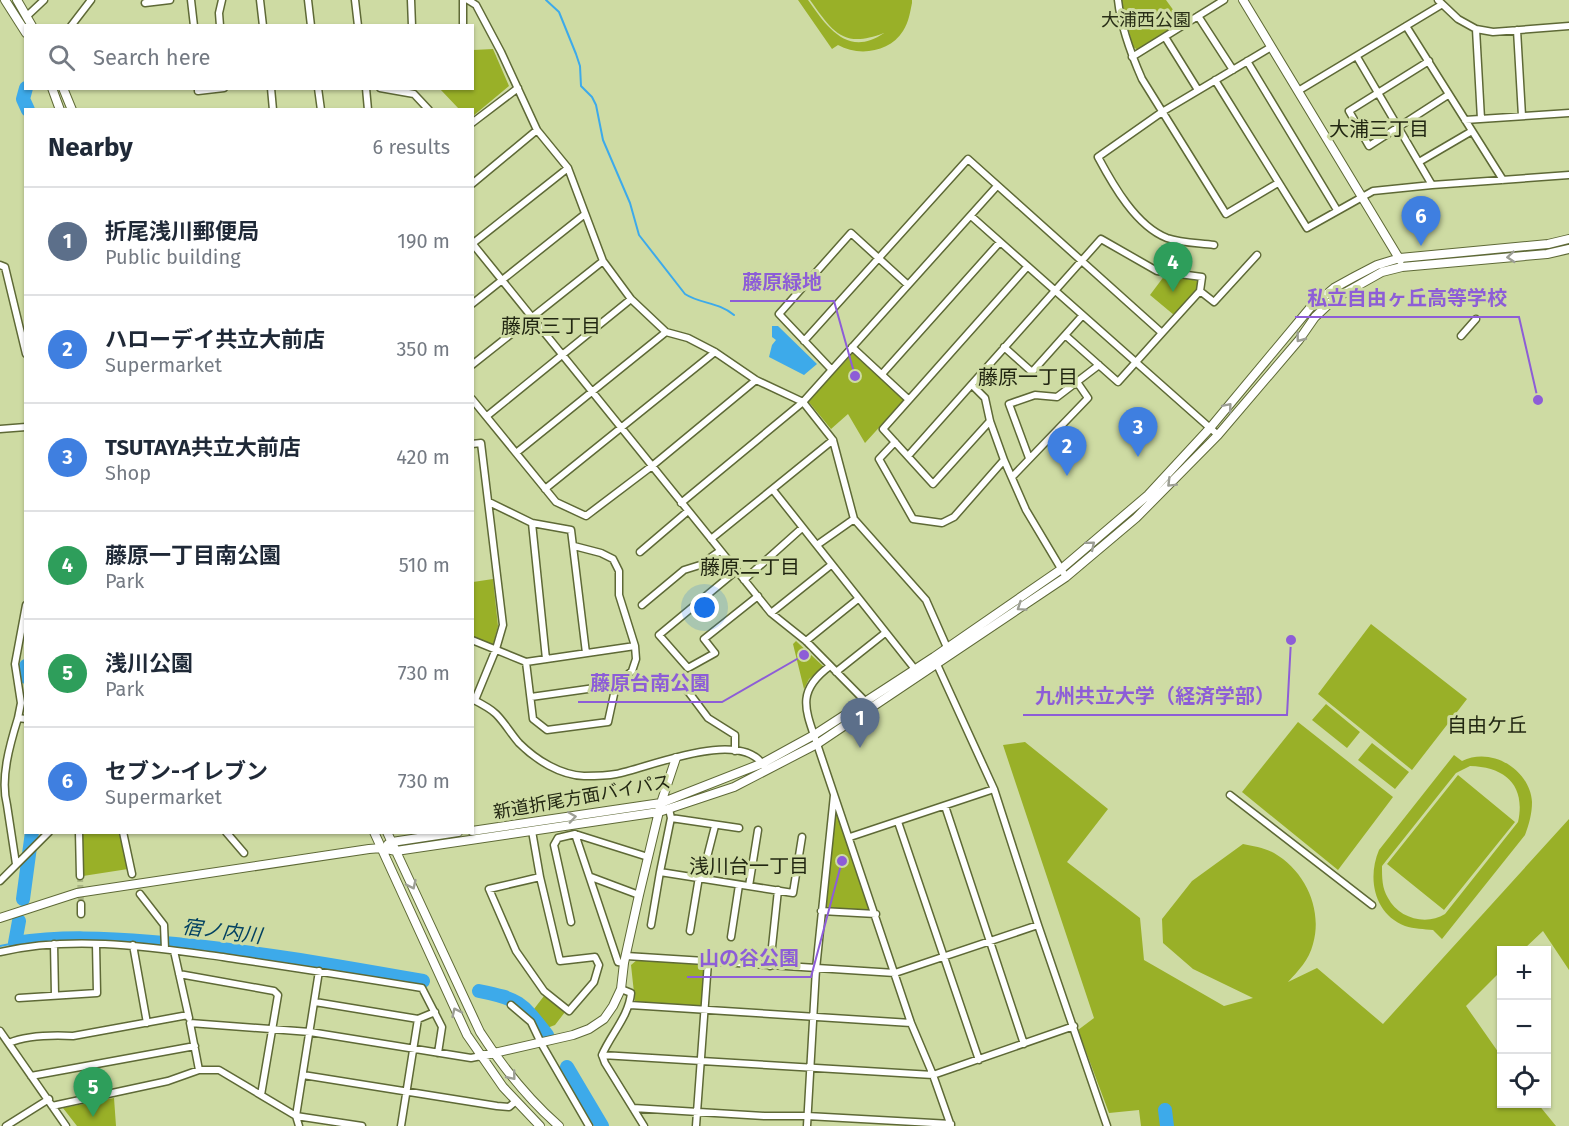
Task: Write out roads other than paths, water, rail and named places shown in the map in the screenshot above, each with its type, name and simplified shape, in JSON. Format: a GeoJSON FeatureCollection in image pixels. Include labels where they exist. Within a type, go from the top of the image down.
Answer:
{"type":"FeatureCollection","features":[{"type":"Feature","properties":{"kind":"street"},"geometry":{"type":"LineString","coordinates":[[5,0],[24,30]]}},
{"type":"Feature","properties":{"kind":"street"},"geometry":{"type":"LineString","coordinates":[[17,0],[31,24]]}},
{"type":"Feature","properties":{"kind":"street"},"geometry":{"type":"LineString","coordinates":[[27,16],[44,0]]}},
{"type":"Feature","properties":{"kind":"street"},"geometry":{"type":"LineString","coordinates":[[73,24],[91,0]]}},
{"type":"Feature","properties":{"kind":"street"},"geometry":{"type":"LineString","coordinates":[[145,3],[170,0]]}},
{"type":"Feature","properties":{"kind":"street"},"geometry":{"type":"LineString","coordinates":[[191,0],[194,24]]}},
{"type":"Feature","properties":{"kind":"street"},"geometry":{"type":"LineString","coordinates":[[220,24],[219,13],[222,0]]}},
{"type":"Feature","properties":{"kind":"street"},"geometry":{"type":"LineString","coordinates":[[260,0],[263,24]]}},
{"type":"Feature","properties":{"kind":"street"},"geometry":{"type":"LineString","coordinates":[[308,0],[311,24]]}},
{"type":"Feature","properties":{"kind":"street"},"geometry":{"type":"LineString","coordinates":[[355,0],[358,24]]}},
{"type":"Feature","properties":{"kind":"street"},"geometry":{"type":"LineString","coordinates":[[411,0],[412,24]]}},
{"type":"Feature","properties":{"kind":"street"},"geometry":{"type":"LineString","coordinates":[[463,0],[463,24]]}},
{"type":"Feature","properties":{"kind":"street"},"geometry":{"type":"LineString","coordinates":[[468,0],[476,5],[537,130],[568,168],[603,261],[631,298],[666,332],[688,338],[715,352],[756,380],[803,402],[833,440],[854,519],[926,600],[948,652]]}},
{"type":"Feature","properties":{"kind":"street"},"geometry":{"type":"LineString","coordinates":[[1118,0],[1132,57],[1142,80],[1226,213],[1278,183]]}},
{"type":"Feature","properties":{"kind":"street"},"geometry":{"type":"LineString","coordinates":[[1132,57],[1224,0]]}},
{"type":"Feature","properties":{"kind":"street"},"geometry":{"type":"LineString","coordinates":[[1243,0],[1363,195],[1401,263]]}},
{"type":"Feature","properties":{"kind":"street"},"geometry":{"type":"LineString","coordinates":[[1298,91],[1358,57],[1440,2],[1458,19],[1476,29],[1493,32],[1569,26]]}},
{"type":"Feature","properties":{"kind":"street"},"geometry":{"type":"LineString","coordinates":[[1198,16],[1233,70]]}},
{"type":"Feature","properties":{"kind":"street"},"geometry":{"type":"LineString","coordinates":[[1406,26],[1503,180]]}},
{"type":"Feature","properties":{"kind":"street"},"geometry":{"type":"LineString","coordinates":[[1476,29],[1481,119]]}},
{"type":"Feature","properties":{"kind":"street"},"geometry":{"type":"LineString","coordinates":[[1517,30],[1522,116]]}},
{"type":"Feature","properties":{"kind":"street"},"geometry":{"type":"LineString","coordinates":[[1165,37],[1198,90]]}},
{"type":"Feature","properties":{"kind":"street"},"geometry":{"type":"LineString","coordinates":[[1214,245],[1168,238],[1152,230],[1119,195],[1098,157],[1162,112],[1271,47]]}},
{"type":"Feature","properties":{"kind":"street"},"geometry":{"type":"LineString","coordinates":[[1358,57],[1432,185]]}},
{"type":"Feature","properties":{"kind":"street"},"geometry":{"type":"LineString","coordinates":[[1247,61],[1338,210]]}},
{"type":"Feature","properties":{"kind":"street"},"geometry":{"type":"LineString","coordinates":[[1429,61],[1349,111],[1369,146],[1448,95]]}},
{"type":"Feature","properties":{"kind":"street"},"geometry":{"type":"LineString","coordinates":[[1215,80],[1307,228],[1373,191],[1569,175]]}},
{"type":"Feature","properties":{"kind":"street"},"geometry":{"type":"LineString","coordinates":[[474,121],[518,88]]}},
{"type":"Feature","properties":{"kind":"street"},"geometry":{"type":"LineString","coordinates":[[53,90],[59,108]]}},
{"type":"Feature","properties":{"kind":"street"},"geometry":{"type":"LineString","coordinates":[[64,90],[71,108]]}},
{"type":"Feature","properties":{"kind":"street"},"geometry":{"type":"LineString","coordinates":[[271,90],[273,108]]}},
{"type":"Feature","properties":{"kind":"street"},"geometry":{"type":"LineString","coordinates":[[318,90],[321,108]]}},
{"type":"Feature","properties":{"kind":"street"},"geometry":{"type":"LineString","coordinates":[[366,90],[369,108]]}},
{"type":"Feature","properties":{"kind":"street"},"geometry":{"type":"LineString","coordinates":[[414,91],[427,108]]}},
{"type":"Feature","properties":{"kind":"street"},"geometry":{"type":"LineString","coordinates":[[1465,120],[1569,113]]}},
{"type":"Feature","properties":{"kind":"street"},"geometry":{"type":"LineString","coordinates":[[474,182],[537,130]]}},
{"type":"Feature","properties":{"kind":"street"},"geometry":{"type":"LineString","coordinates":[[1419,162],[1472,131]]}},
{"type":"Feature","properties":{"kind":"street"},"geometry":{"type":"LineString","coordinates":[[804,341],[968,159],[1162,333]]}},
{"type":"Feature","properties":{"kind":"street"},"geometry":{"type":"LineString","coordinates":[[474,243],[568,168]]}},
{"type":"Feature","properties":{"kind":"street"},"geometry":{"type":"LineString","coordinates":[[681,503],[803,402],[997,186]]}},
{"type":"Feature","properties":{"kind":"street"},"geometry":{"type":"LineString","coordinates":[[474,302],[585,214]]}},
{"type":"Feature","properties":{"kind":"street"},"geometry":{"type":"LineString","coordinates":[[971,216],[1218,435]]}},
{"type":"Feature","properties":{"kind":"street"},"geometry":{"type":"LineString","coordinates":[[831,369],[779,314],[851,233],[908,285]]}},
{"type":"Feature","properties":{"kind":"street"},"geometry":{"type":"LineString","coordinates":[[908,456],[1101,239],[1157,271],[1202,277],[1200,291],[1118,382],[1065,335]]}},
{"type":"Feature","properties":{"kind":"street"},"geometry":{"type":"LineString","coordinates":[[0,918],[77,893],[382,848],[396,850],[659,812],[734,787],[767,772],[817,744],[869,705],[1063,574],[1136,518],[1218,435],[1299,340],[1315,317],[1334,299],[1401,263],[1548,244],[1569,239]]}},
{"type":"Feature","properties":{"kind":"street"},"geometry":{"type":"LineString","coordinates":[[882,374],[1000,242]]}},
{"type":"Feature","properties":{"kind":"street"},"geometry":{"type":"LineString","coordinates":[[474,245],[771,613],[806,641],[869,705]]}},
{"type":"Feature","properties":{"kind":"street"},"geometry":{"type":"LineString","coordinates":[[1063,574],[1148,495],[1210,428],[1310,308],[1334,288],[1377,265],[1547,254],[1569,249]]}},
{"type":"Feature","properties":{"kind":"street"},"geometry":{"type":"LineString","coordinates":[[1200,291],[1214,303],[1257,255]]}},
{"type":"Feature","properties":{"kind":"street"},"geometry":{"type":"LineString","coordinates":[[474,363],[603,261]]}},
{"type":"Feature","properties":{"kind":"street"},"geometry":{"type":"LineString","coordinates":[[0,265],[5,267],[24,346]]}},
{"type":"Feature","properties":{"kind":"street"},"geometry":{"type":"LineString","coordinates":[[990,421],[933,484],[883,429],[1027,267]]}},
{"type":"Feature","properties":{"kind":"street"},"geometry":{"type":"LineString","coordinates":[[487,416],[631,298]]}},
{"type":"Feature","properties":{"kind":"street"},"geometry":{"type":"LineString","coordinates":[[1004,347],[1032,372],[1082,316]]}},
{"type":"Feature","properties":{"kind":"street"},"geometry":{"type":"LineString","coordinates":[[1461,336],[1476,319]]}},
{"type":"Feature","properties":{"kind":"street"},"geometry":{"type":"LineString","coordinates":[[516,453],[666,332]]}},
{"type":"Feature","properties":{"kind":"street"},"geometry":{"type":"LineString","coordinates":[[852,347],[908,399]]}},
{"type":"Feature","properties":{"kind":"street"},"geometry":{"type":"LineString","coordinates":[[545,489],[715,352]]}},
{"type":"Feature","properties":{"kind":"street"},"geometry":{"type":"LineString","coordinates":[[1029,459],[1009,404],[1035,395],[1057,397],[1099,365]]}},
{"type":"Feature","properties":{"kind":"street"},"geometry":{"type":"LineString","coordinates":[[474,401],[556,502],[586,516],[652,466],[756,380]]}},
{"type":"Feature","properties":{"kind":"street"},"geometry":{"type":"LineString","coordinates":[[1012,476],[1088,398],[1077,382]]}},
{"type":"Feature","properties":{"kind":"street"},"geometry":{"type":"LineString","coordinates":[[972,386],[985,398],[990,421],[1004,460],[1026,510],[1063,574]]}},
{"type":"Feature","properties":{"kind":"street"},"geometry":{"type":"LineString","coordinates":[[0,429],[24,427]]}},
{"type":"Feature","properties":{"kind":"street"},"geometry":{"type":"LineString","coordinates":[[711,539],[833,440]]}},
{"type":"Feature","properties":{"kind":"street"},"geometry":{"type":"LineString","coordinates":[[894,442],[879,459],[913,519],[942,523],[954,517],[1004,460]]}},
{"type":"Feature","properties":{"kind":"street"},"geometry":{"type":"LineString","coordinates":[[474,444],[481,443],[503,625],[496,649],[474,700],[495,713],[520,743],[556,770],[582,776],[614,774],[707,750],[753,754],[763,763],[767,772]]}},
{"type":"Feature","properties":{"kind":"street"},"geometry":{"type":"LineString","coordinates":[[773,490],[917,672]]}},
{"type":"Feature","properties":{"kind":"street"},"geometry":{"type":"LineString","coordinates":[[489,502],[532,523],[571,530],[586,653]]}},
{"type":"Feature","properties":{"kind":"street"},"geometry":{"type":"LineString","coordinates":[[640,552],[688,511]]}},
{"type":"Feature","properties":{"kind":"street"},"geometry":{"type":"LineString","coordinates":[[817,545],[854,519]]}},
{"type":"Feature","properties":{"kind":"street"},"geometry":{"type":"LineString","coordinates":[[532,523],[546,659]]}},
{"type":"Feature","properties":{"kind":"street"},"geometry":{"type":"LineString","coordinates":[[744,580],[802,528]]}},
{"type":"Feature","properties":{"kind":"street"},"geometry":{"type":"LineString","coordinates":[[531,697],[616,685],[633,671],[636,659],[635,646],[619,595],[619,571],[613,559],[601,553],[574,546]]}},
{"type":"Feature","properties":{"kind":"street"},"geometry":{"type":"LineString","coordinates":[[642,605],[684,570],[700,565],[720,551]]}},
{"type":"Feature","properties":{"kind":"street"},"geometry":{"type":"LineString","coordinates":[[771,613],[831,565]]}},
{"type":"Feature","properties":{"kind":"street"},"geometry":{"type":"LineString","coordinates":[[736,571],[659,635],[688,668],[715,653],[704,639],[758,596]]}},
{"type":"Feature","properties":{"kind":"street"},"geometry":{"type":"LineString","coordinates":[[806,641],[858,599]]}},
{"type":"Feature","properties":{"kind":"street"},"geometry":{"type":"LineString","coordinates":[[16,864],[7,805],[3,796],[4,765],[22,718],[15,664],[24,612]]}},
{"type":"Feature","properties":{"kind":"street"},"geometry":{"type":"LineString","coordinates":[[836,672],[885,633]]}},
{"type":"Feature","properties":{"kind":"street"},"geometry":{"type":"LineString","coordinates":[[474,641],[526,662],[635,646]]}},
{"type":"Feature","properties":{"kind":"street"},"geometry":{"type":"LineString","coordinates":[[935,661],[994,789],[1107,1126]]}},
{"type":"Feature","properties":{"kind":"street"},"geometry":{"type":"LineString","coordinates":[[526,662],[533,719],[547,730],[608,722],[616,685]]}},
{"type":"Feature","properties":{"kind":"street"},"geometry":{"type":"LineString","coordinates":[[633,1108],[951,1125],[911,1023],[814,735],[805,702],[809,688],[817,676],[830,666]]}},
{"type":"Feature","properties":{"kind":"street"},"geometry":{"type":"LineString","coordinates":[[684,686],[708,718],[735,735],[735,751]]}},
{"type":"Feature","properties":{"kind":"street","name":"新道折尾方面バイパス"},"geometry":{"type":"LineString","coordinates":[[474,831],[661,803],[763,763],[869,705]]}},
{"type":"Feature","properties":{"kind":"street"},"geometry":{"type":"LineString","coordinates":[[190,1023],[310,1032],[471,1058],[541,1043],[590,1029],[604,1019],[621,988],[625,959],[648,857],[661,803],[676,758]]}},
{"type":"Feature","properties":{"kind":"street"},"geometry":{"type":"LineString","coordinates":[[850,837],[994,789]]}},
{"type":"Feature","properties":{"kind":"street"},"geometry":{"type":"LineString","coordinates":[[807,1126],[812,1017],[834,793]]}},
{"type":"Feature","properties":{"kind":"street"},"geometry":{"type":"LineString","coordinates":[[1230,795],[1372,905]]}},
{"type":"Feature","properties":{"kind":"street"},"geometry":{"type":"LineString","coordinates":[[945,806],[1024,1044]]}},
{"type":"Feature","properties":{"kind":"street"},"geometry":{"type":"LineString","coordinates":[[651,925],[671,818],[669,809]]}},
{"type":"Feature","properties":{"kind":"street"},"geometry":{"type":"LineString","coordinates":[[671,818],[739,828]]}},
{"type":"Feature","properties":{"kind":"street"},"geometry":{"type":"LineString","coordinates":[[898,822],[979,1060]]}},
{"type":"Feature","properties":{"kind":"street"},"geometry":{"type":"LineString","coordinates":[[690,931],[700,877],[716,826]]}},
{"type":"Feature","properties":{"kind":"street"},"geometry":{"type":"LineString","coordinates":[[750,886],[758,830]]}},
{"type":"Feature","properties":{"kind":"street"},"geometry":{"type":"LineString","coordinates":[[532,831],[540,877],[560,961],[595,957],[599,965],[594,982],[569,1011],[544,991],[516,951],[489,889],[540,877]]}},
{"type":"Feature","properties":{"kind":"street"},"geometry":{"type":"LineString","coordinates":[[0,881],[47,834]]}},
{"type":"Feature","properties":{"kind":"street"},"geometry":{"type":"LineString","coordinates":[[79,834],[80,876]]}},
{"type":"Feature","properties":{"kind":"street"},"geometry":{"type":"LineString","coordinates":[[123,834],[132,874]]}},
{"type":"Feature","properties":{"kind":"street"},"geometry":{"type":"LineString","coordinates":[[228,834],[244,853]]}},
{"type":"Feature","properties":{"kind":"street"},"geometry":{"type":"LineString","coordinates":[[375,834],[467,1035],[502,1087],[540,1126]]}},
{"type":"Feature","properties":{"kind":"street"},"geometry":{"type":"LineString","coordinates":[[388,834],[480,1032],[524,1091],[559,1126]]}},
{"type":"Feature","properties":{"kind":"street"},"geometry":{"type":"LineString","coordinates":[[382,848],[392,842],[445,834]]}},
{"type":"Feature","properties":{"kind":"street"},"geometry":{"type":"LineString","coordinates":[[575,834],[618,962],[625,959],[708,962],[895,973],[1038,925]]}},
{"type":"Feature","properties":{"kind":"street"},"geometry":{"type":"LineString","coordinates":[[571,921],[554,845],[558,838],[575,834],[648,857]]}},
{"type":"Feature","properties":{"kind":"street"},"geometry":{"type":"LineString","coordinates":[[660,872],[793,893],[802,837]]}},
{"type":"Feature","properties":{"kind":"street"},"geometry":{"type":"LineString","coordinates":[[591,877],[639,895]]}},
{"type":"Feature","properties":{"kind":"street"},"geometry":{"type":"LineString","coordinates":[[731,937],[739,885]]}},
{"type":"Feature","properties":{"kind":"street"},"geometry":{"type":"LineString","coordinates":[[770,966],[778,890]]}},
{"type":"Feature","properties":{"kind":"street"},"geometry":{"type":"LineString","coordinates":[[140,894],[164,925],[164,947]]}},
{"type":"Feature","properties":{"kind":"street"},"geometry":{"type":"LineString","coordinates":[[81,904],[81,914]]}},
{"type":"Feature","properties":{"kind":"street"},"geometry":{"type":"LineString","coordinates":[[821,911],[876,914]]}},
{"type":"Feature","properties":{"kind":"street"},"geometry":{"type":"LineString","coordinates":[[0,952],[54,944],[164,947],[174,951],[422,988],[442,1027],[438,1053]]}},
{"type":"Feature","properties":{"kind":"street"},"geometry":{"type":"LineString","coordinates":[[54,944],[55,995]]}},
{"type":"Feature","properties":{"kind":"street"},"geometry":{"type":"LineString","coordinates":[[18,998],[97,993],[96,944]]}},
{"type":"Feature","properties":{"kind":"street"},"geometry":{"type":"LineString","coordinates":[[134,945],[147,1023]]}},
{"type":"Feature","properties":{"kind":"street"},"geometry":{"type":"LineString","coordinates":[[174,951],[199,1070]]}},
{"type":"Feature","properties":{"kind":"street"},"geometry":{"type":"LineString","coordinates":[[696,1126],[708,962]]}},
{"type":"Feature","properties":{"kind":"street"},"geometry":{"type":"LineString","coordinates":[[298,1126],[296,1116],[319,971]]}},
{"type":"Feature","properties":{"kind":"street"},"geometry":{"type":"LineString","coordinates":[[179,974],[274,991],[278,995],[261,1095]]}},
{"type":"Feature","properties":{"kind":"street"},"geometry":{"type":"LineString","coordinates":[[621,988],[631,993],[630,1005],[607,1042],[602,1055],[605,1064],[644,1126]]}},
{"type":"Feature","properties":{"kind":"street"},"geometry":{"type":"LineString","coordinates":[[315,1002],[418,1019],[435,1012]]}},
{"type":"Feature","properties":{"kind":"street"},"geometry":{"type":"LineString","coordinates":[[511,1005],[531,1022],[589,1126]]}},
{"type":"Feature","properties":{"kind":"street"},"geometry":{"type":"LineString","coordinates":[[630,1005],[911,1023]]}},
{"type":"Feature","properties":{"kind":"street"},"geometry":{"type":"LineString","coordinates":[[9,1043],[58,1035],[73,1036],[188,1015]]}},
{"type":"Feature","properties":{"kind":"street"},"geometry":{"type":"LineString","coordinates":[[401,1126],[418,1019]]}},
{"type":"Feature","properties":{"kind":"street"},"geometry":{"type":"LineString","coordinates":[[602,1055],[933,1075],[1074,1026]]}},
{"type":"Feature","properties":{"kind":"street"},"geometry":{"type":"LineString","coordinates":[[0,1031],[64,1123],[55,1126]]}},
{"type":"Feature","properties":{"kind":"street"},"geometry":{"type":"LineString","coordinates":[[31,1076],[195,1046]]}},
{"type":"Feature","properties":{"kind":"street"},"geometry":{"type":"LineString","coordinates":[[52,1106],[168,1081],[199,1070],[219,1070],[296,1116],[362,1126]]}},
{"type":"Feature","properties":{"kind":"street"},"geometry":{"type":"LineString","coordinates":[[303,1075],[496,1106],[508,1107],[516,1101]]}},
{"type":"Feature","properties":{"kind":"street"},"geometry":{"type":"LineString","coordinates":[[6,1126],[48,1099]]}},
{"type":"Feature","properties":{"kind":"water"},"geometry":{"type":"Polygon","coordinates":[[[772,326],[778,326],[817,364],[804,375],[769,357],[776,340],[772,337],[772,326]]]}},
{"type":"Feature","properties":{"kind":"waterway"},"geometry":{"type":"LineString","coordinates":[[546,0],[559,12],[576,54],[580,66],[581,86],[592,97],[596,105],[603,140],[630,203],[639,235],[685,294],[734,315]]}},
{"type":"Feature","properties":{"kind":"waterway"},"geometry":{"type":"LineString","coordinates":[[25,90],[23,99],[27,108]]}},
{"type":"Feature","properties":{"kind":"waterway"},"geometry":{"type":"LineString","coordinates":[[23,899],[32,834]]}},
{"type":"Feature","properties":{"kind":"waterway","name":"宿ノ内川"},"geometry":{"type":"LineString","coordinates":[[19,921],[15,943],[83,938],[186,945],[288,958],[423,981]]}},
{"type":"Feature","properties":{"kind":"waterway"},"geometry":{"type":"LineString","coordinates":[[0,946],[15,943]]}},
{"type":"Feature","properties":{"kind":"waterway","name":"宿ノ内川"},"geometry":{"type":"LineString","coordinates":[[479,991],[519,1004],[547,1035]]}},
{"type":"Feature","properties":{"kind":"waterway","name":"宿ノ内川"},"geometry":{"type":"LineString","coordinates":[[567,1067],[602,1126]]}},
{"type":"Feature","properties":{"kind":"waterway","name":"宿ノ内川"},"geometry":{"type":"LineString","coordinates":[[1165,1110],[1167,1126]]}},
{"type":"Feature","properties":{"kind":"tunnel"},"geometry":{"type":"LineString","coordinates":[[80,876],[81,904]]}},
{"type":"Feature","properties":{"kind":"place","name":"セブン-イレブン"},"geometry":{"type":"Point","coordinates":[1421,246]}},
{"type":"Feature","properties":{"kind":"place","name":"藤原一丁目南公園"},"geometry":{"type":"Point","coordinates":[1173,292]}},
{"type":"Feature","properties":{"kind":"place","name":"藤原緑地"},"geometry":{"type":"Point","coordinates":[855,376]}},
{"type":"Feature","properties":{"kind":"place","name":"私立自由ヶ丘高等学校"},"geometry":{"type":"Point","coordinates":[1538,400]}},
{"type":"Feature","properties":{"kind":"place","name":"TSUTAYA共立大前店"},"geometry":{"type":"Point","coordinates":[1138,457]}},
{"type":"Feature","properties":{"kind":"place","name":"ハローデイ共立大前店"},"geometry":{"type":"Point","coordinates":[1067,476]}},
{"type":"Feature","properties":{"kind":"place","name":"九州共立大学（経済学部）"},"geometry":{"type":"Point","coordinates":[1291,640]}},
{"type":"Feature","properties":{"kind":"place","name":"藤原台南公園"},"geometry":{"type":"Point","coordinates":[804,655]}},
{"type":"Feature","properties":{"kind":"place","name":"折尾浅川郵便局"},"geometry":{"type":"Point","coordinates":[860,748]}},
{"type":"Feature","properties":{"kind":"place","name":"山の谷公園"},"geometry":{"type":"Point","coordinates":[842,861]}},
{"type":"Feature","properties":{"kind":"place","name":"浅川公園"},"geometry":{"type":"Point","coordinates":[93,1117]}},
{"type":"Feature","properties":{"kind":"district","name":"大浦三丁目"},"geometry":{"type":"Point","coordinates":[1379,129]}},
{"type":"Feature","properties":{"kind":"district","name":"藤原三丁目"},"geometry":{"type":"Point","coordinates":[551,326]}},
{"type":"Feature","properties":{"kind":"district","name":"藤原一丁目"},"geometry":{"type":"Point","coordinates":[1028,377]}},
{"type":"Feature","properties":{"kind":"district","name":"藤原二丁目"},"geometry":{"type":"Point","coordinates":[750,567]}},
{"type":"Feature","properties":{"kind":"district","name":"自由ケ丘"},"geometry":{"type":"Point","coordinates":[1487,725]}},
{"type":"Feature","properties":{"kind":"district","name":"浅川台一丁目"},"geometry":{"type":"Point","coordinates":[749,866]}},
{"type":"Feature","properties":{"kind":"park label","name":"大浦西公園"},"geometry":{"type":"Point","coordinates":[1146,20]}}]}
